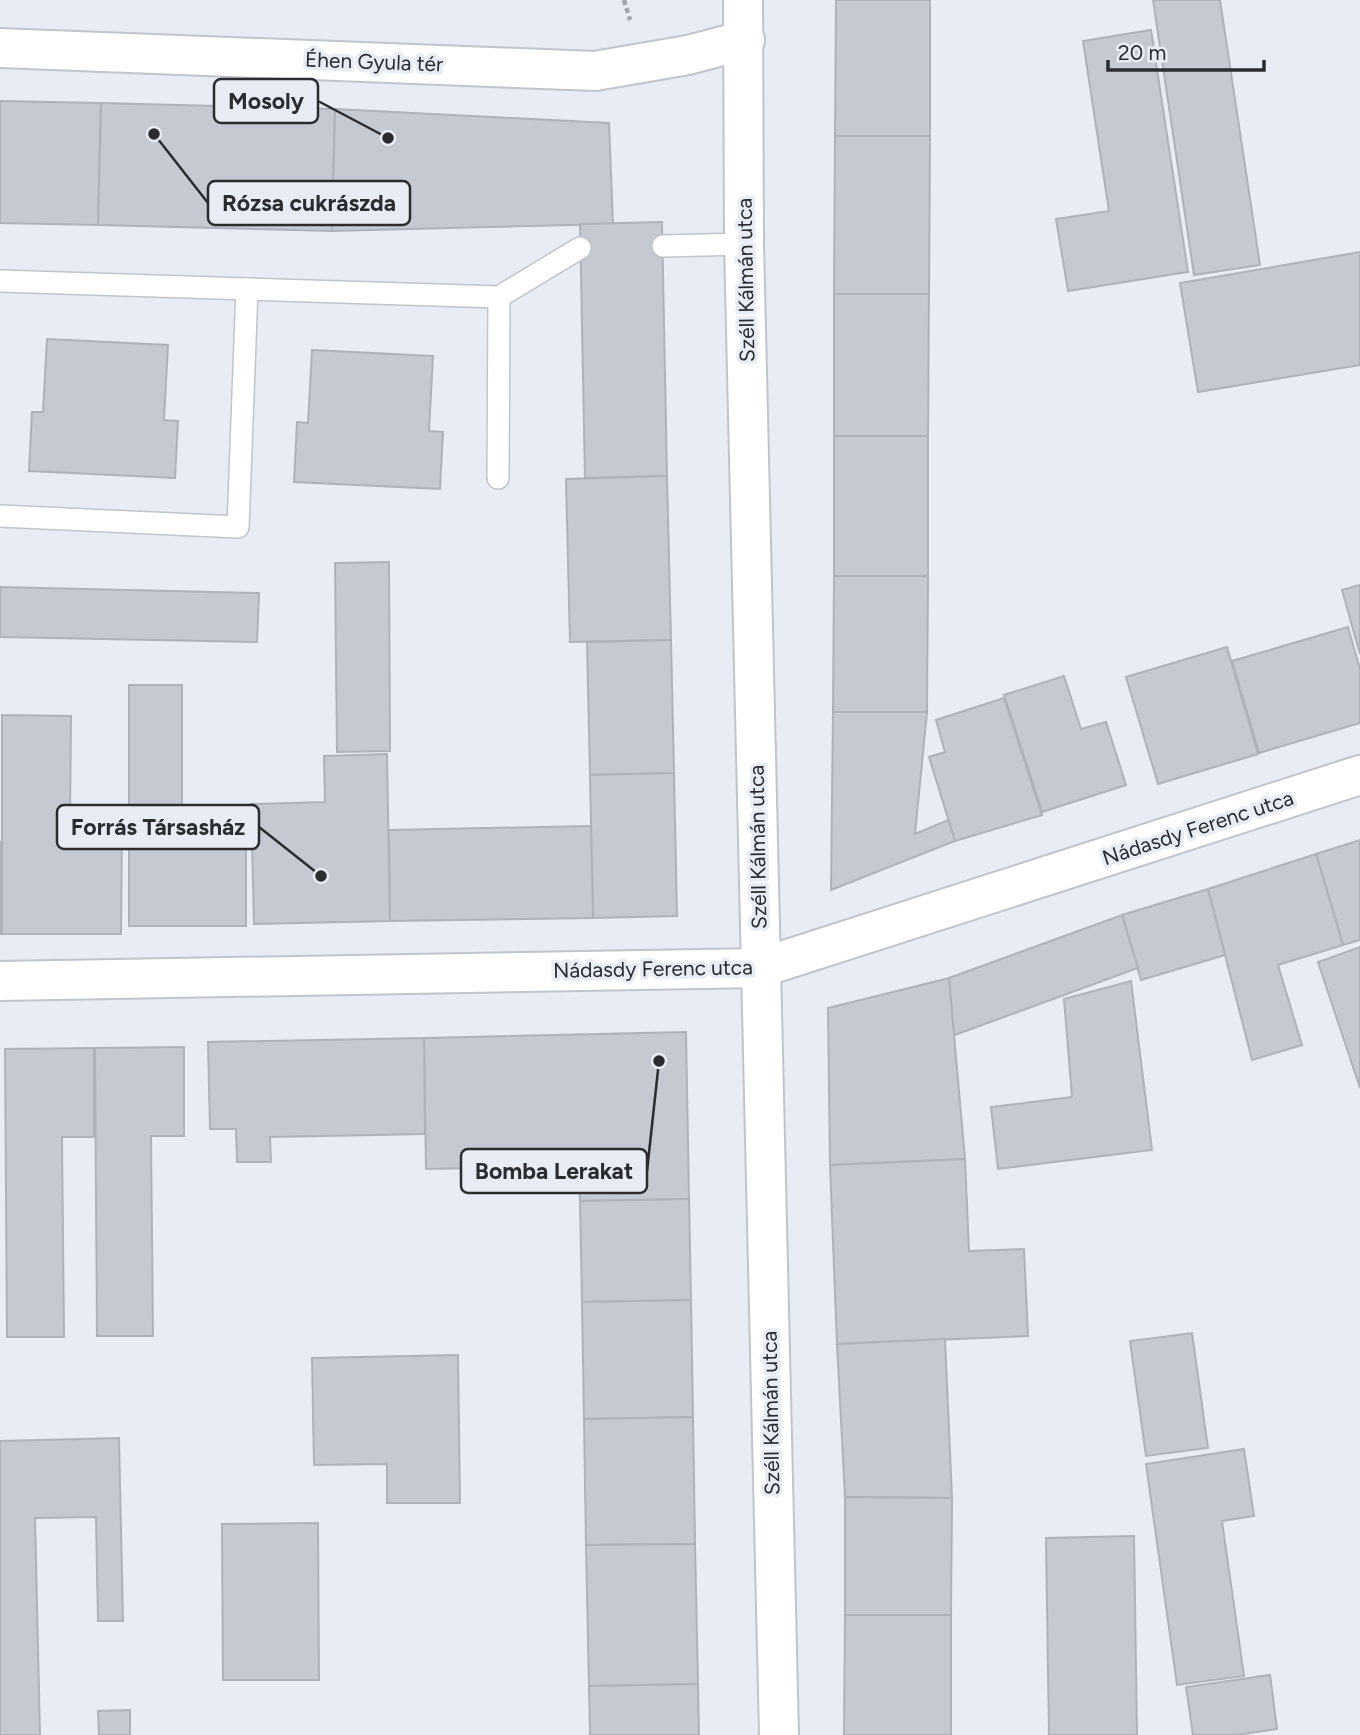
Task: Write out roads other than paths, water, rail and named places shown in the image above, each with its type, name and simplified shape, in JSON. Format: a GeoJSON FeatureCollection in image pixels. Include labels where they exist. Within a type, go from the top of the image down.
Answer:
{"type":"FeatureCollection","features":[{"type":"Feature","properties":{"kind":"street","name":"Széll Kálmán utca"},"geometry":{"type":"LineString","coordinates":[[743,0],[744,244],[779,1735]]}},
{"type":"Feature","properties":{"kind":"street","name":"Éhen Gyula tér"},"geometry":{"type":"LineString","coordinates":[[0,48],[595,71],[688,55],[745,40]]}},
{"type":"Feature","properties":{"kind":"street","name":"Nádasdy Ferenc utca"},"geometry":{"type":"LineString","coordinates":[[0,981],[760,968],[1360,775]]}},
{"type":"Feature","properties":{"kind":"lane"},"geometry":{"type":"LineString","coordinates":[[663,246],[744,244]]}},
{"type":"Feature","properties":{"kind":"lane"},"geometry":{"type":"LineString","coordinates":[[0,281],[499,297],[580,248]]}},
{"type":"Feature","properties":{"kind":"lane"},"geometry":{"type":"LineString","coordinates":[[0,516],[238,527],[247,289]]}},
{"type":"Feature","properties":{"kind":"lane"},"geometry":{"type":"LineString","coordinates":[[498,478],[499,297]]}},
{"type":"Feature","properties":{"kind":"place","name":"Rózsa cukrászda"},"geometry":{"type":"Point","coordinates":[154,134]}},
{"type":"Feature","properties":{"kind":"place","name":"Mosoly"},"geometry":{"type":"Point","coordinates":[388,138]}},
{"type":"Feature","properties":{"kind":"place","name":"Forrás Társasház"},"geometry":{"type":"Point","coordinates":[321,876]}},
{"type":"Feature","properties":{"kind":"place","name":"Bomba Lerakat"},"geometry":{"type":"Point","coordinates":[659,1061]}}]}
